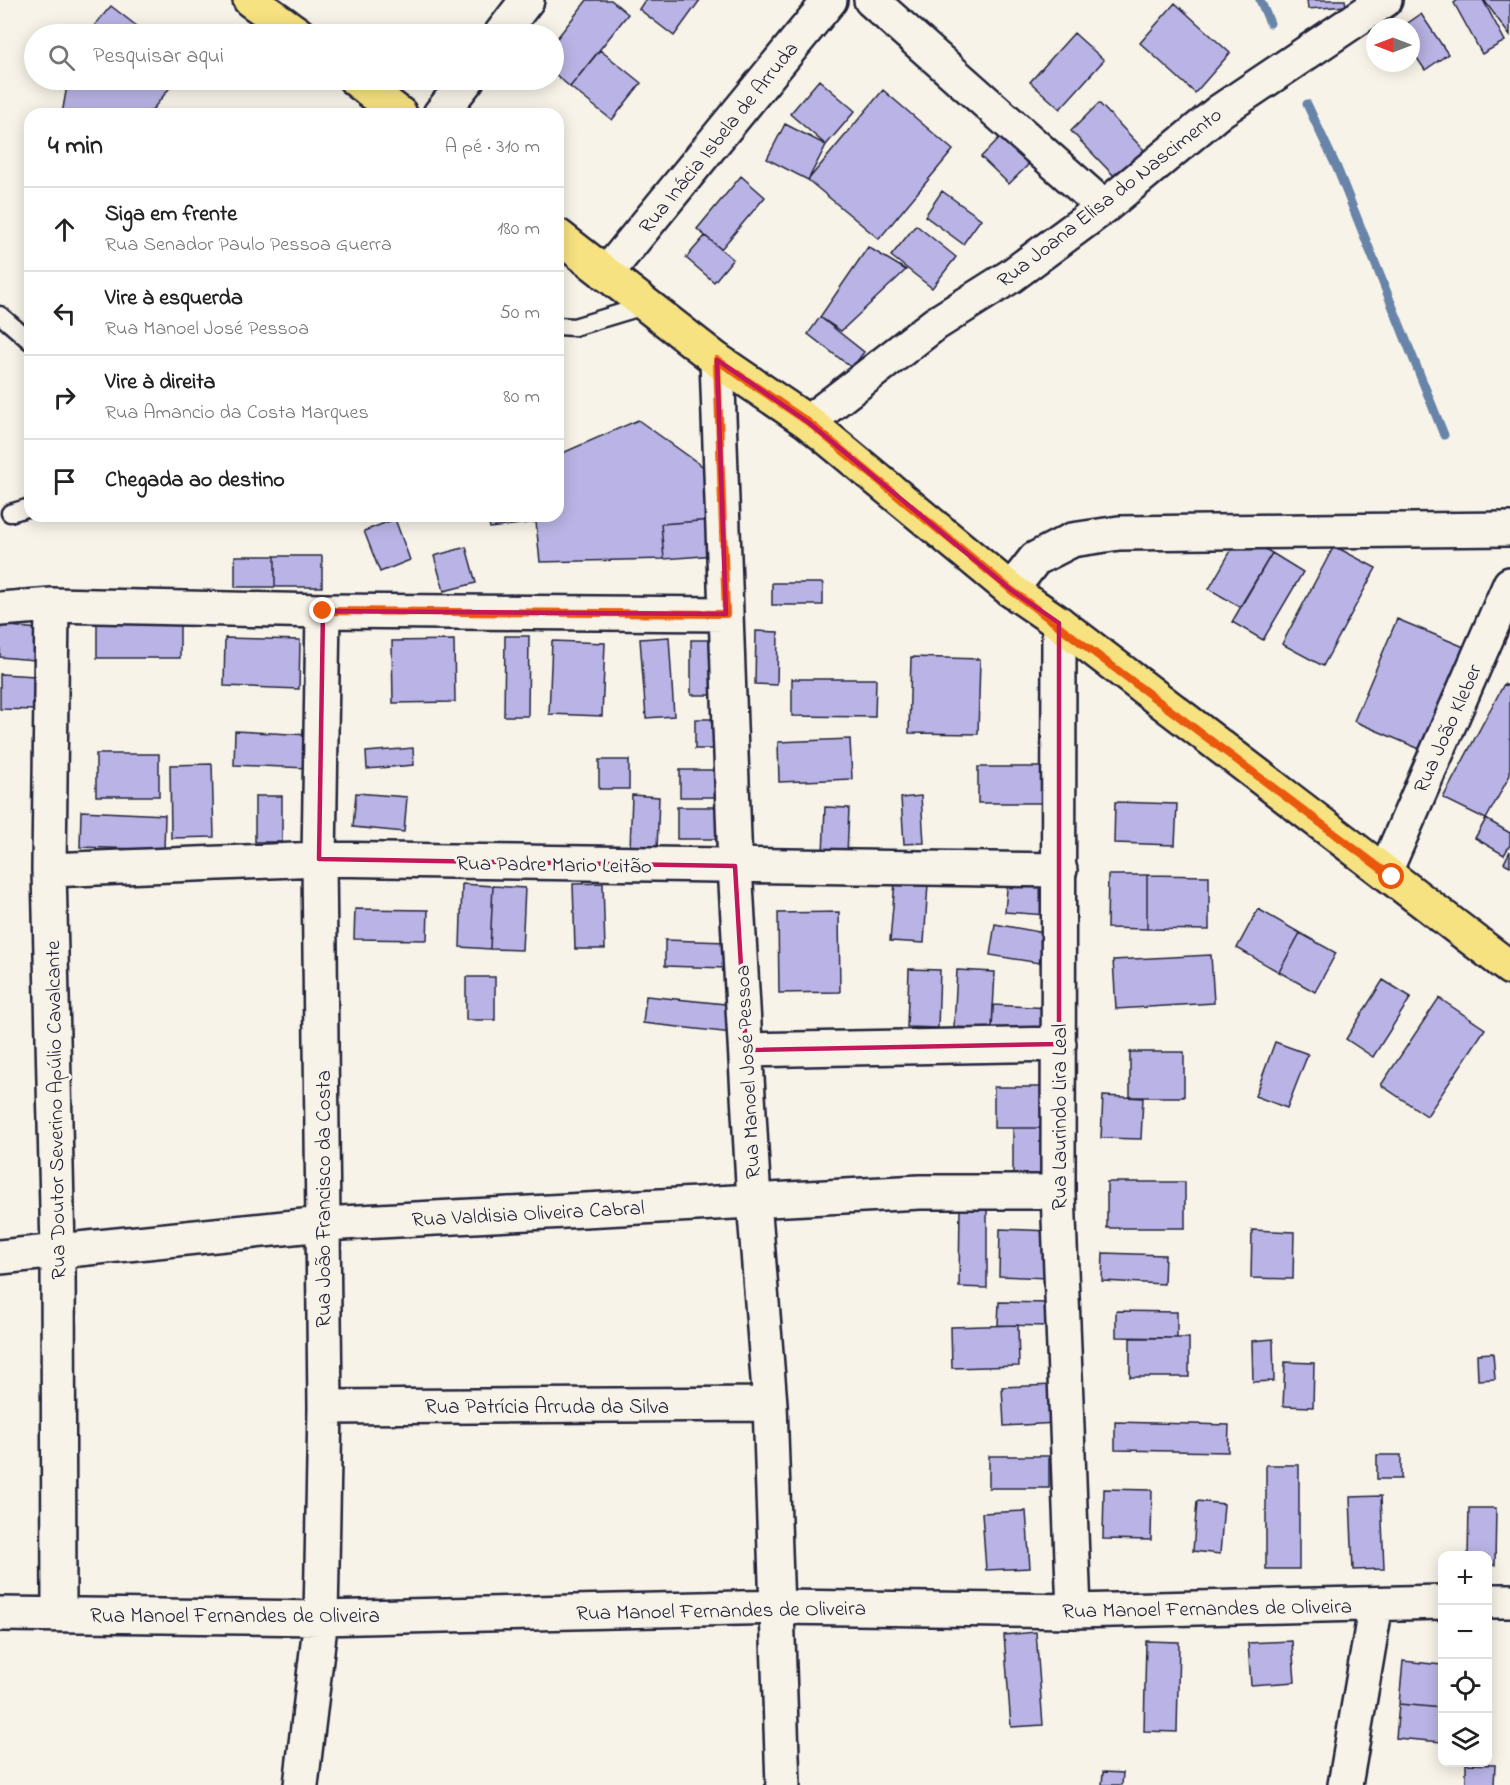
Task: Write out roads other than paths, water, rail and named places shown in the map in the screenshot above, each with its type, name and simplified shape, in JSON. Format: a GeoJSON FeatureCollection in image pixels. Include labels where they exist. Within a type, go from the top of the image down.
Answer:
{"type":"FeatureCollection","features":[{"type":"Feature","properties":{"kind":"main road"},"geometry":{"type":"LineString","coordinates":[[250,0],[284,24]]}},
{"type":"Feature","properties":{"kind":"main road"},"geometry":{"type":"LineString","coordinates":[[369,90],[392,108]]}},
{"type":"Feature","properties":{"kind":"main road"},"geometry":{"type":"LineString","coordinates":[[564,241],[717,360],[808,422],[1011,590],[1059,623],[1510,968]]}},
{"type":"Feature","properties":{"kind":"street"},"geometry":{"type":"LineString","coordinates":[[509,24],[527,0]]}},
{"type":"Feature","properties":{"kind":"street","name":"Rua Inácia Isbela de Arruda"},"geometry":{"type":"LineString","coordinates":[[606,274],[830,0]]}},
{"type":"Feature","properties":{"kind":"street"},"geometry":{"type":"LineString","coordinates":[[871,0],[1104,207]]}},
{"type":"Feature","properties":{"kind":"street","name":"Rua Joana Elisa do Nascimento"},"geometry":{"type":"LineString","coordinates":[[808,422],[935,324],[1011,276],[1104,207],[1220,111],[1385,0]]}},
{"type":"Feature","properties":{"kind":"street"},"geometry":{"type":"LineString","coordinates":[[445,108],[459,90]]}},
{"type":"Feature","properties":{"kind":"street","name":"Rua Manoel José Pessoa"},"geometry":{"type":"LineString","coordinates":[[717,360],[735,866],[754,1201],[770,1404],[783,1785]]}},
{"type":"Feature","properties":{"kind":"street"},"geometry":{"type":"LineString","coordinates":[[1011,590],[1035,559],[1072,540],[1119,533],[1510,529]]}},
{"type":"Feature","properties":{"kind":"street","name":"Rua João Kleber"},"geometry":{"type":"LineString","coordinates":[[1385,872],[1510,584]]}},
{"type":"Feature","properties":{"kind":"street"},"geometry":{"type":"LineString","coordinates":[[0,609],[52,605],[323,611],[726,614]]}},
{"type":"Feature","properties":{"kind":"street","name":"Rua Doutor Severino Apúlio Cavalcante"},"geometry":{"type":"LineString","coordinates":[[52,605],[49,870],[58,1250],[59,1614]]}},
{"type":"Feature","properties":{"kind":"street","name":"Rua João Francisco da Costa"},"geometry":{"type":"LineString","coordinates":[[301,1785],[321,1618],[324,1407],[319,859],[323,611]]}},
{"type":"Feature","properties":{"kind":"street","name":"Rua Laurindo Lira Leal"},"geometry":{"type":"LineString","coordinates":[[1059,623],[1058,1192],[1074,1611]]}},
{"type":"Feature","properties":{"kind":"street","name":"Rua Padre Mario Leitão"},"geometry":{"type":"LineString","coordinates":[[49,870],[319,859],[1060,870]]}},
{"type":"Feature","properties":{"kind":"street"},"geometry":{"type":"LineString","coordinates":[[746,1050],[1059,1044]]}},
{"type":"Feature","properties":{"kind":"street","name":"Rua Valdisia Oliveira Cabral"},"geometry":{"type":"LineString","coordinates":[[0,1257],[323,1224],[920,1192],[1058,1192]]}},
{"type":"Feature","properties":{"kind":"street","name":"Rua Patrícia Arruda da Silva"},"geometry":{"type":"LineString","coordinates":[[324,1407],[770,1404]]}},
{"type":"Feature","properties":{"kind":"street"},"geometry":{"type":"LineString","coordinates":[[1492,1601],[1510,1601]]}},
{"type":"Feature","properties":{"kind":"street","name":"Rua Manoel Fernandes de Oliveira"},"geometry":{"type":"LineString","coordinates":[[0,1614],[321,1618],[778,1607],[1074,1611],[1438,1602]]}},
{"type":"Feature","properties":{"kind":"street"},"geometry":{"type":"LineString","coordinates":[[1345,1785],[1376,1604]]}},
{"type":"Feature","properties":{"kind":"lane"},"geometry":{"type":"LineString","coordinates":[[564,326],[574,327],[647,305]]}},
{"type":"Feature","properties":{"kind":"lane"},"geometry":{"type":"LineString","coordinates":[[0,315],[24,336]]}},
{"type":"Feature","properties":{"kind":"lane"},"geometry":{"type":"LineString","coordinates":[[10,513],[24,509]]}},
{"type":"Feature","properties":{"kind":"waterway"},"geometry":{"type":"LineString","coordinates":[[1260,0],[1270,23]]}},
{"type":"Feature","properties":{"kind":"waterway"},"geometry":{"type":"LineString","coordinates":[[1307,104],[1337,168],[1444,435]]}}]}
